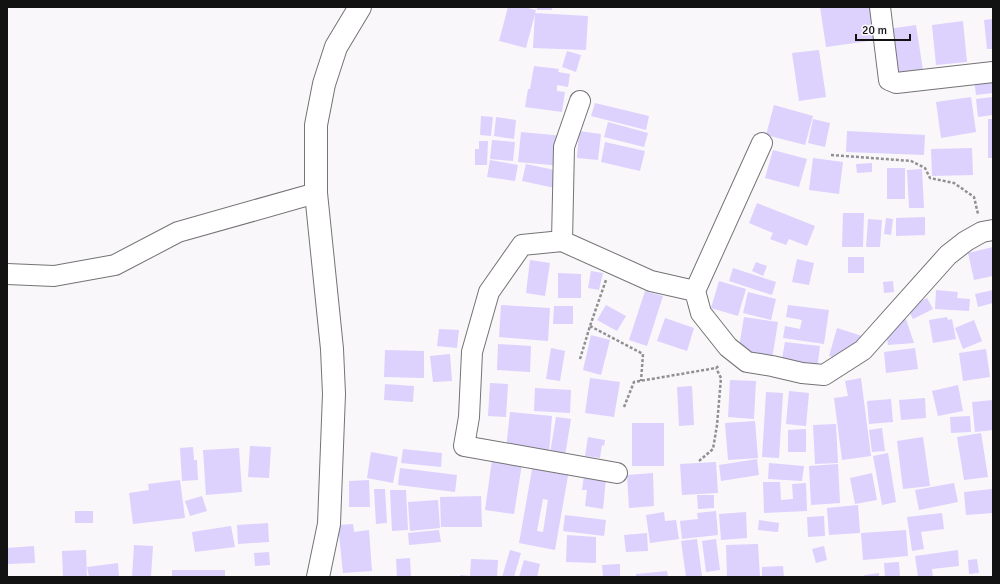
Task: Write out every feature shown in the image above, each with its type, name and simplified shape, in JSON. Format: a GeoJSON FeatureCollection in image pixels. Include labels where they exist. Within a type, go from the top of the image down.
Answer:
{"type":"FeatureCollection","features":[{"type":"Feature","properties":{"kind":"street"},"geometry":{"type":"LineString","coordinates":[[318,577],[329,524],[334,394],[332,349],[316,193],[316,125],[324,84],[336,48],[360,7]]}},
{"type":"Feature","properties":{"kind":"street"},"geometry":{"type":"LineString","coordinates":[[880,7],[889,80],[896,83],[993,72]]}},
{"type":"Feature","properties":{"kind":"street"},"geometry":{"type":"LineString","coordinates":[[562,241],[564,148],[580,101]]}},
{"type":"Feature","properties":{"kind":"street"},"geometry":{"type":"LineString","coordinates":[[762,144],[696,291],[701,313],[734,353],[747,362],[802,373],[824,375],[863,350],[948,255],[966,240],[987,231]]}},
{"type":"Feature","properties":{"kind":"street"},"geometry":{"type":"LineString","coordinates":[[7,274],[54,276],[114,265],[178,232],[316,193]]}},
{"type":"Feature","properties":{"kind":"street"},"geometry":{"type":"LineString","coordinates":[[617,473],[464,446],[469,417],[472,352],[489,292],[522,245],[562,241],[651,281],[696,291]]}},
{"type":"Feature","properties":{"kind":"path"},"geometry":{"type":"LineString","coordinates":[[831,155],[911,161],[926,168],[930,178],[954,183],[974,197],[987,231]]}},
{"type":"Feature","properties":{"kind":"path"},"geometry":{"type":"LineString","coordinates":[[580,359],[612,263]]}},
{"type":"Feature","properties":{"kind":"path"},"geometry":{"type":"LineString","coordinates":[[590,326],[643,354],[641,381]]}},
{"type":"Feature","properties":{"kind":"path"},"geometry":{"type":"LineString","coordinates":[[624,407],[634,382],[716,368],[734,353]]}},
{"type":"Feature","properties":{"kind":"path"},"geometry":{"type":"LineString","coordinates":[[699,461],[713,449],[717,425],[721,378],[716,368]]}},
{"type":"Feature","properties":{"kind":"building"},"geometry":{"type":"Polygon","coordinates":[[[508,7],[524,7],[536,10],[526,48],[499,41],[508,7]]]}},
{"type":"Feature","properties":{"kind":"building"},"geometry":{"type":"Polygon","coordinates":[[[537,7],[552,7],[552,10],[537,10],[537,7]]]}},
{"type":"Feature","properties":{"kind":"building"},"geometry":{"type":"Polygon","coordinates":[[[820,7],[871,7],[876,40],[826,47],[820,7]]]}},
{"type":"Feature","properties":{"kind":"building"},"geometry":{"type":"Polygon","coordinates":[[[535,13],[588,16],[586,50],[533,48],[535,13]]]}},
{"type":"Feature","properties":{"kind":"building"},"geometry":{"type":"Polygon","coordinates":[[[993,19],[993,49],[987,49],[984,20],[993,19]]]}},
{"type":"Feature","properties":{"kind":"building"},"geometry":{"type":"Polygon","coordinates":[[[963,21],[967,62],[936,65],[932,25],[963,21]]]}},
{"type":"Feature","properties":{"kind":"building"},"geometry":{"type":"Polygon","coordinates":[[[916,25],[923,70],[895,74],[888,29],[916,25]]]}},
{"type":"Feature","properties":{"kind":"building"},"geometry":{"type":"Polygon","coordinates":[[[819,50],[826,97],[799,101],[792,53],[819,50]]]}},
{"type":"Feature","properties":{"kind":"building"},"geometry":{"type":"Polygon","coordinates":[[[567,51],[581,55],[576,72],[562,67],[567,51]]]}},
{"type":"Feature","properties":{"kind":"building"},"geometry":{"type":"Polygon","coordinates":[[[534,66],[559,69],[558,72],[570,74],[568,87],[557,85],[557,91],[565,92],[562,112],[525,107],[534,66]]]}},
{"type":"Feature","properties":{"kind":"building"},"geometry":{"type":"Polygon","coordinates":[[[993,78],[993,93],[976,95],[974,80],[993,78]]]}},
{"type":"Feature","properties":{"kind":"building"},"geometry":{"type":"Polygon","coordinates":[[[971,97],[976,132],[941,138],[936,102],[971,97]]]}},
{"type":"Feature","properties":{"kind":"building"},"geometry":{"type":"Polygon","coordinates":[[[993,97],[993,115],[978,117],[976,99],[993,97]]]}},
{"type":"Feature","properties":{"kind":"building"},"geometry":{"type":"Polygon","coordinates":[[[595,103],[649,116],[646,130],[591,116],[595,103]]]}},
{"type":"Feature","properties":{"kind":"building"},"geometry":{"type":"Polygon","coordinates":[[[774,105],[813,116],[805,145],[766,135],[774,105]]]}},
{"type":"Feature","properties":{"kind":"building"},"geometry":{"type":"Polygon","coordinates":[[[481,116],[493,117],[491,136],[480,135],[481,116]]]}},
{"type":"Feature","properties":{"kind":"building"},"geometry":{"type":"Polygon","coordinates":[[[496,117],[516,120],[514,139],[494,136],[496,117]]]}},
{"type":"Feature","properties":{"kind":"building"},"geometry":{"type":"Polygon","coordinates":[[[813,119],[830,123],[825,147],[808,143],[813,119]]]}},
{"type":"Feature","properties":{"kind":"building"},"geometry":{"type":"Polygon","coordinates":[[[988,119],[993,119],[993,158],[988,158],[988,119]]]}},
{"type":"Feature","properties":{"kind":"building"},"geometry":{"type":"Polygon","coordinates":[[[608,122],[648,133],[644,147],[604,137],[608,122]]]}},
{"type":"Feature","properties":{"kind":"building"},"geometry":{"type":"Polygon","coordinates":[[[579,131],[601,134],[598,160],[577,158],[579,131]]]}},
{"type":"Feature","properties":{"kind":"building"},"geometry":{"type":"Polygon","coordinates":[[[847,131],[925,135],[924,155],[846,152],[847,131]]]}},
{"type":"Feature","properties":{"kind":"building"},"geometry":{"type":"Polygon","coordinates":[[[521,132],[564,136],[561,166],[518,162],[521,132]]]}},
{"type":"Feature","properties":{"kind":"building"},"geometry":{"type":"Polygon","coordinates":[[[492,140],[515,142],[513,161],[490,159],[492,140]]]}},
{"type":"Feature","properties":{"kind":"building"},"geometry":{"type":"Polygon","coordinates":[[[479,141],[488,141],[487,165],[475,165],[475,149],[479,149],[479,141]]]}},
{"type":"Feature","properties":{"kind":"building"},"geometry":{"type":"Polygon","coordinates":[[[605,142],[645,151],[640,171],[601,162],[605,142]]]}},
{"type":"Feature","properties":{"kind":"building"},"geometry":{"type":"Polygon","coordinates":[[[972,148],[973,175],[932,176],[931,149],[972,148]]]}},
{"type":"Feature","properties":{"kind":"building"},"geometry":{"type":"Polygon","coordinates":[[[773,150],[807,159],[799,187],[765,178],[773,150]]]}},
{"type":"Feature","properties":{"kind":"building"},"geometry":{"type":"Polygon","coordinates":[[[813,158],[843,162],[839,194],[809,190],[813,158]]]}},
{"type":"Feature","properties":{"kind":"building"},"geometry":{"type":"Polygon","coordinates":[[[490,160],[518,165],[515,181],[487,177],[490,160]]]}},
{"type":"Feature","properties":{"kind":"building"},"geometry":{"type":"Polygon","coordinates":[[[872,163],[872,172],[857,173],[856,164],[872,163]]]}},
{"type":"Feature","properties":{"kind":"building"},"geometry":{"type":"Polygon","coordinates":[[[526,164],[559,171],[555,188],[522,181],[526,164]]]}},
{"type":"Feature","properties":{"kind":"building"},"geometry":{"type":"Polygon","coordinates":[[[887,168],[905,168],[905,199],[887,199],[887,168]]]}},
{"type":"Feature","properties":{"kind":"building"},"geometry":{"type":"Polygon","coordinates":[[[922,169],[924,208],[909,208],[907,170],[922,169]]]}},
{"type":"Feature","properties":{"kind":"building"},"geometry":{"type":"Polygon","coordinates":[[[757,203],[815,226],[807,246],[789,239],[786,245],[770,239],[773,233],[749,223],[757,203]]]}},
{"type":"Feature","properties":{"kind":"building"},"geometry":{"type":"Polygon","coordinates":[[[843,213],[864,213],[863,247],[842,247],[843,213]]]}},
{"type":"Feature","properties":{"kind":"building"},"geometry":{"type":"Polygon","coordinates":[[[925,217],[925,235],[896,236],[896,218],[925,217]]]}},
{"type":"Feature","properties":{"kind":"building"},"geometry":{"type":"Polygon","coordinates":[[[886,218],[893,219],[891,235],[884,234],[886,218]]]}},
{"type":"Feature","properties":{"kind":"building"},"geometry":{"type":"Polygon","coordinates":[[[868,219],[882,220],[880,247],[866,247],[868,219]]]}},
{"type":"Feature","properties":{"kind":"building"},"geometry":{"type":"Polygon","coordinates":[[[993,247],[993,276],[974,280],[968,253],[993,247]]]}},
{"type":"Feature","properties":{"kind":"building"},"geometry":{"type":"Polygon","coordinates":[[[848,257],[864,257],[864,273],[848,273],[848,257]]]}},
{"type":"Feature","properties":{"kind":"building"},"geometry":{"type":"Polygon","coordinates":[[[797,259],[814,263],[809,285],[792,282],[797,259]]]}},
{"type":"Feature","properties":{"kind":"building"},"geometry":{"type":"Polygon","coordinates":[[[530,260],[550,263],[545,296],[526,293],[530,260]]]}},
{"type":"Feature","properties":{"kind":"building"},"geometry":{"type":"Polygon","coordinates":[[[756,262],[767,266],[763,276],[752,271],[756,262]]]}},
{"type":"Feature","properties":{"kind":"building"},"geometry":{"type":"Polygon","coordinates":[[[733,268],[776,282],[772,295],[729,281],[733,268]]]}},
{"type":"Feature","properties":{"kind":"building"},"geometry":{"type":"Polygon","coordinates":[[[591,271],[603,273],[599,290],[588,288],[591,271]]]}},
{"type":"Feature","properties":{"kind":"building"},"geometry":{"type":"Polygon","coordinates":[[[558,273],[581,274],[581,298],[558,298],[558,273]]]}},
{"type":"Feature","properties":{"kind":"building"},"geometry":{"type":"Polygon","coordinates":[[[719,281],[746,289],[738,316],[711,308],[719,281]]]}},
{"type":"Feature","properties":{"kind":"building"},"geometry":{"type":"Polygon","coordinates":[[[893,281],[894,292],[884,293],[883,282],[893,281]]]}},
{"type":"Feature","properties":{"kind":"building"},"geometry":{"type":"Polygon","coordinates":[[[936,290],[958,292],[957,298],[970,299],[969,311],[935,309],[936,290]]]}},
{"type":"Feature","properties":{"kind":"building"},"geometry":{"type":"Polygon","coordinates":[[[993,290],[993,303],[978,307],[975,294],[993,290]]]}},
{"type":"Feature","properties":{"kind":"building"},"geometry":{"type":"Polygon","coordinates":[[[645,291],[663,296],[647,346],[629,340],[645,291]]]}},
{"type":"Feature","properties":{"kind":"building"},"geometry":{"type":"Polygon","coordinates":[[[748,292],[776,299],[771,320],[743,313],[748,292]]]}},
{"type":"Feature","properties":{"kind":"building"},"geometry":{"type":"Polygon","coordinates":[[[927,298],[933,309],[913,319],[907,308],[927,298]]]}},
{"type":"Feature","properties":{"kind":"building"},"geometry":{"type":"Polygon","coordinates":[[[501,305],[550,308],[548,341],[499,337],[501,305]]]}},
{"type":"Feature","properties":{"kind":"building"},"geometry":{"type":"Polygon","coordinates":[[[606,305],[626,316],[617,331],[597,320],[606,305]]]}},
{"type":"Feature","properties":{"kind":"building"},"geometry":{"type":"Polygon","coordinates":[[[788,305],[829,310],[824,344],[783,338],[785,326],[800,329],[802,320],[786,317],[788,305]]]}},
{"type":"Feature","properties":{"kind":"building"},"geometry":{"type":"Polygon","coordinates":[[[554,306],[573,306],[573,324],[553,324],[554,306]]]}},
{"type":"Feature","properties":{"kind":"building"},"geometry":{"type":"Polygon","coordinates":[[[905,316],[914,343],[888,345],[886,333],[905,316]]]}},
{"type":"Feature","properties":{"kind":"building"},"geometry":{"type":"Polygon","coordinates":[[[744,317],[778,322],[772,359],[738,353],[744,317]]]}},
{"type":"Feature","properties":{"kind":"building"},"geometry":{"type":"Polygon","coordinates":[[[947,317],[948,320],[952,319],[956,339],[933,343],[929,320],[947,317]]]}},
{"type":"Feature","properties":{"kind":"building"},"geometry":{"type":"Polygon","coordinates":[[[665,318],[694,328],[687,351],[657,341],[665,318]]]}},
{"type":"Feature","properties":{"kind":"building"},"geometry":{"type":"Polygon","coordinates":[[[974,320],[982,341],[963,349],[955,328],[974,320]]]}},
{"type":"Feature","properties":{"kind":"building"},"geometry":{"type":"Polygon","coordinates":[[[837,328],[862,336],[845,360],[829,356],[837,328]]]}},
{"type":"Feature","properties":{"kind":"building"},"geometry":{"type":"Polygon","coordinates":[[[439,329],[459,330],[457,348],[437,346],[439,329]]]}},
{"type":"Feature","properties":{"kind":"building"},"geometry":{"type":"Polygon","coordinates":[[[591,335],[610,340],[601,375],[583,370],[591,335]]]}},
{"type":"Feature","properties":{"kind":"building"},"geometry":{"type":"Polygon","coordinates":[[[785,342],[820,346],[817,370],[781,364],[785,342]]]}},
{"type":"Feature","properties":{"kind":"building"},"geometry":{"type":"Polygon","coordinates":[[[498,344],[531,346],[530,372],[497,370],[498,344]]]}},
{"type":"Feature","properties":{"kind":"building"},"geometry":{"type":"Polygon","coordinates":[[[551,348],[565,351],[560,381],[546,379],[551,348]]]}},
{"type":"Feature","properties":{"kind":"building"},"geometry":{"type":"Polygon","coordinates":[[[915,348],[918,369],[886,373],[884,352],[915,348]]]}},
{"type":"Feature","properties":{"kind":"building"},"geometry":{"type":"Polygon","coordinates":[[[986,349],[990,377],[963,381],[959,353],[986,349]]]}},
{"type":"Feature","properties":{"kind":"building"},"geometry":{"type":"Polygon","coordinates":[[[385,350],[424,351],[424,378],[384,377],[385,350]]]}},
{"type":"Feature","properties":{"kind":"building"},"geometry":{"type":"Polygon","coordinates":[[[450,354],[452,381],[433,382],[430,356],[450,354]]]}},
{"type":"Feature","properties":{"kind":"building"},"geometry":{"type":"Polygon","coordinates":[[[590,378],[620,382],[614,417],[585,413],[590,378]]]}},
{"type":"Feature","properties":{"kind":"building"},"geometry":{"type":"Polygon","coordinates":[[[861,378],[871,456],[842,460],[834,398],[848,396],[845,381],[861,378]]]}},
{"type":"Feature","properties":{"kind":"building"},"geometry":{"type":"Polygon","coordinates":[[[730,380],[756,381],[754,419],[728,417],[730,380]]]}},
{"type":"Feature","properties":{"kind":"building"},"geometry":{"type":"Polygon","coordinates":[[[490,383],[508,384],[506,417],[488,416],[490,383]]]}},
{"type":"Feature","properties":{"kind":"building"},"geometry":{"type":"Polygon","coordinates":[[[385,384],[414,386],[413,402],[384,400],[385,384]]]}},
{"type":"Feature","properties":{"kind":"building"},"geometry":{"type":"Polygon","coordinates":[[[958,385],[963,411],[938,416],[932,391],[958,385]]]}},
{"type":"Feature","properties":{"kind":"building"},"geometry":{"type":"Polygon","coordinates":[[[692,386],[694,425],[679,426],[677,387],[692,386]]]}},
{"type":"Feature","properties":{"kind":"building"},"geometry":{"type":"Polygon","coordinates":[[[535,388],[571,390],[570,413],[534,411],[535,388]]]}},
{"type":"Feature","properties":{"kind":"building"},"geometry":{"type":"Polygon","coordinates":[[[789,391],[809,393],[806,426],[786,424],[789,391]]]}},
{"type":"Feature","properties":{"kind":"building"},"geometry":{"type":"Polygon","coordinates":[[[766,392],[783,393],[779,458],[762,457],[766,392]]]}},
{"type":"Feature","properties":{"kind":"building"},"geometry":{"type":"Polygon","coordinates":[[[925,398],[926,418],[901,420],[899,400],[925,398]]]}},
{"type":"Feature","properties":{"kind":"building"},"geometry":{"type":"Polygon","coordinates":[[[891,399],[893,422],[869,424],[867,401],[891,399]]]}},
{"type":"Feature","properties":{"kind":"building"},"geometry":{"type":"Polygon","coordinates":[[[993,400],[993,430],[975,432],[972,402],[993,400]]]}},
{"type":"Feature","properties":{"kind":"building"},"geometry":{"type":"Polygon","coordinates":[[[510,412],[552,416],[549,453],[506,449],[510,412]]]}},
{"type":"Feature","properties":{"kind":"building"},"geometry":{"type":"Polygon","coordinates":[[[970,416],[971,432],[951,433],[950,417],[970,416]]]}},
{"type":"Feature","properties":{"kind":"building"},"geometry":{"type":"Polygon","coordinates":[[[556,417],[571,419],[565,456],[550,453],[556,417]]]}},
{"type":"Feature","properties":{"kind":"building"},"geometry":{"type":"Polygon","coordinates":[[[755,421],[758,458],[728,460],[725,423],[755,421]]]}},
{"type":"Feature","properties":{"kind":"building"},"geometry":{"type":"Polygon","coordinates":[[[632,423],[664,423],[664,466],[632,466],[632,423]]]}},
{"type":"Feature","properties":{"kind":"building"},"geometry":{"type":"Polygon","coordinates":[[[836,424],[838,463],[815,464],[813,425],[836,424]]]}},
{"type":"Feature","properties":{"kind":"building"},"geometry":{"type":"Polygon","coordinates":[[[882,428],[885,451],[872,452],[869,430],[882,428]]]}},
{"type":"Feature","properties":{"kind":"building"},"geometry":{"type":"Polygon","coordinates":[[[806,429],[806,452],[788,452],[788,430],[806,429]]]}},
{"type":"Feature","properties":{"kind":"building"},"geometry":{"type":"Polygon","coordinates":[[[981,433],[988,477],[964,480],[957,437],[981,433]]]}},
{"type":"Feature","properties":{"kind":"building"},"geometry":{"type":"Polygon","coordinates":[[[588,437],[605,440],[604,446],[602,445],[600,458],[585,456],[588,437]]]}},
{"type":"Feature","properties":{"kind":"building"},"geometry":{"type":"Polygon","coordinates":[[[923,437],[930,486],[903,489],[897,441],[923,437]]]}},
{"type":"Feature","properties":{"kind":"building"},"geometry":{"type":"Polygon","coordinates":[[[250,446],[271,447],[269,478],[248,477],[250,446]]]}},
{"type":"Feature","properties":{"kind":"building"},"geometry":{"type":"Polygon","coordinates":[[[193,447],[194,460],[197,460],[198,480],[182,481],[180,448],[193,447]]]}},
{"type":"Feature","properties":{"kind":"building"},"geometry":{"type":"Polygon","coordinates":[[[239,448],[242,492],[206,495],[203,450],[239,448]]]}},
{"type":"Feature","properties":{"kind":"building"},"geometry":{"type":"Polygon","coordinates":[[[403,449],[442,453],[441,467],[401,463],[403,449]]]}},
{"type":"Feature","properties":{"kind":"building"},"geometry":{"type":"Polygon","coordinates":[[[371,452],[398,457],[393,483],[367,478],[371,452]]]}},
{"type":"Feature","properties":{"kind":"building"},"geometry":{"type":"Polygon","coordinates":[[[888,453],[896,502],[882,505],[873,456],[888,453]]]}},
{"type":"Feature","properties":{"kind":"building"},"geometry":{"type":"Polygon","coordinates":[[[757,459],[759,475],[721,481],[719,465],[757,459]]]}},
{"type":"Feature","properties":{"kind":"building"},"geometry":{"type":"Polygon","coordinates":[[[492,460],[522,464],[514,514],[485,510],[492,460]]]}},
{"type":"Feature","properties":{"kind":"building"},"geometry":{"type":"Polygon","coordinates":[[[716,462],[718,493],[682,495],[680,464],[716,462]]]}},
{"type":"Feature","properties":{"kind":"building"},"geometry":{"type":"Polygon","coordinates":[[[769,463],[804,466],[802,481],[768,479],[769,463]]]}},
{"type":"Feature","properties":{"kind":"building"},"geometry":{"type":"Polygon","coordinates":[[[533,464],[569,470],[555,550],[519,543],[533,464]],[[543,499],[537,531],[543,532],[548,500],[543,499]]]}},
{"type":"Feature","properties":{"kind":"building"},"geometry":{"type":"Polygon","coordinates":[[[838,464],[840,503],[811,505],[809,466],[838,464]]]}},
{"type":"Feature","properties":{"kind":"building"},"geometry":{"type":"Polygon","coordinates":[[[400,468],[457,475],[455,492],[398,485],[400,468]]]}},
{"type":"Feature","properties":{"kind":"building"},"geometry":{"type":"Polygon","coordinates":[[[653,473],[654,506],[629,508],[627,475],[653,473]]]}},
{"type":"Feature","properties":{"kind":"building"},"geometry":{"type":"Polygon","coordinates":[[[872,473],[877,500],[855,504],[850,478],[872,473]]]}},
{"type":"Feature","properties":{"kind":"building"},"geometry":{"type":"Polygon","coordinates":[[[584,476],[606,479],[603,509],[585,506],[587,490],[582,490],[584,476]]]}},
{"type":"Feature","properties":{"kind":"building"},"geometry":{"type":"Polygon","coordinates":[[[180,480],[185,518],[133,524],[129,493],[149,490],[148,484],[180,480]]]}},
{"type":"Feature","properties":{"kind":"building"},"geometry":{"type":"Polygon","coordinates":[[[369,480],[370,507],[349,507],[349,481],[369,480]]]}},
{"type":"Feature","properties":{"kind":"building"},"geometry":{"type":"Polygon","coordinates":[[[763,482],[780,482],[781,500],[793,499],[792,484],[806,483],[807,511],[764,513],[763,482]]]}},
{"type":"Feature","properties":{"kind":"building"},"geometry":{"type":"Polygon","coordinates":[[[954,483],[958,502],[919,510],[915,490],[954,483]]]}},
{"type":"Feature","properties":{"kind":"building"},"geometry":{"type":"Polygon","coordinates":[[[374,489],[385,489],[387,523],[376,524],[374,489]]]}},
{"type":"Feature","properties":{"kind":"building"},"geometry":{"type":"Polygon","coordinates":[[[992,489],[993,513],[966,515],[964,492],[992,489]]]}},
{"type":"Feature","properties":{"kind":"building"},"geometry":{"type":"Polygon","coordinates":[[[390,490],[406,490],[408,530],[392,531],[390,490]]]}},
{"type":"Feature","properties":{"kind":"building"},"geometry":{"type":"Polygon","coordinates":[[[697,495],[714,495],[714,508],[698,509],[697,495]]]}},
{"type":"Feature","properties":{"kind":"building"},"geometry":{"type":"Polygon","coordinates":[[[202,496],[207,511],[190,516],[185,501],[202,496]]]}},
{"type":"Feature","properties":{"kind":"building"},"geometry":{"type":"Polygon","coordinates":[[[481,496],[482,527],[441,527],[440,497],[481,496]]]}},
{"type":"Feature","properties":{"kind":"building"},"geometry":{"type":"Polygon","coordinates":[[[438,500],[440,528],[410,531],[408,502],[438,500]]]}},
{"type":"Feature","properties":{"kind":"building"},"geometry":{"type":"Polygon","coordinates":[[[858,505],[860,533],[829,535],[827,508],[858,505]]]}},
{"type":"Feature","properties":{"kind":"building"},"geometry":{"type":"Polygon","coordinates":[[[75,511],[93,511],[93,523],[75,523],[75,511]]]}},
{"type":"Feature","properties":{"kind":"building"},"geometry":{"type":"Polygon","coordinates":[[[716,511],[718,535],[682,539],[680,521],[698,519],[697,513],[716,511]]]}},
{"type":"Feature","properties":{"kind":"building"},"geometry":{"type":"Polygon","coordinates":[[[664,512],[665,521],[676,520],[679,539],[650,543],[646,515],[664,512]]]}},
{"type":"Feature","properties":{"kind":"building"},"geometry":{"type":"Polygon","coordinates":[[[746,512],[747,538],[721,540],[719,514],[746,512]]]}},
{"type":"Feature","properties":{"kind":"building"},"geometry":{"type":"Polygon","coordinates":[[[942,513],[944,529],[921,532],[924,549],[912,551],[907,517],[942,513]]]}},
{"type":"Feature","properties":{"kind":"building"},"geometry":{"type":"Polygon","coordinates":[[[565,515],[606,520],[604,536],[563,531],[565,515]]]}},
{"type":"Feature","properties":{"kind":"building"},"geometry":{"type":"Polygon","coordinates":[[[824,516],[825,536],[808,537],[807,517],[824,516]]]}},
{"type":"Feature","properties":{"kind":"building"},"geometry":{"type":"Polygon","coordinates":[[[759,520],[779,523],[778,532],[758,530],[759,520]]]}},
{"type":"Feature","properties":{"kind":"building"},"geometry":{"type":"Polygon","coordinates":[[[268,523],[269,542],[238,544],[237,525],[268,523]]]}},
{"type":"Feature","properties":{"kind":"building"},"geometry":{"type":"Polygon","coordinates":[[[353,524],[354,532],[369,530],[372,571],[343,573],[338,525],[353,524]]]}},
{"type":"Feature","properties":{"kind":"building"},"geometry":{"type":"Polygon","coordinates":[[[231,526],[235,547],[195,552],[192,532],[231,526]]]}},
{"type":"Feature","properties":{"kind":"building"},"geometry":{"type":"Polygon","coordinates":[[[439,530],[441,542],[409,545],[408,533],[439,530]]]}},
{"type":"Feature","properties":{"kind":"building"},"geometry":{"type":"Polygon","coordinates":[[[906,530],[908,556],[863,560],[861,533],[906,530]]]}},
{"type":"Feature","properties":{"kind":"building"},"geometry":{"type":"Polygon","coordinates":[[[647,533],[648,551],[626,552],[624,535],[647,533]]]}},
{"type":"Feature","properties":{"kind":"building"},"geometry":{"type":"Polygon","coordinates":[[[567,535],[596,537],[596,563],[566,562],[567,535]]]}},
{"type":"Feature","properties":{"kind":"building"},"geometry":{"type":"Polygon","coordinates":[[[697,539],[702,576],[686,577],[681,541],[697,539]]]}},
{"type":"Feature","properties":{"kind":"building"},"geometry":{"type":"Polygon","coordinates":[[[716,539],[720,570],[706,572],[702,541],[716,539]]]}},
{"type":"Feature","properties":{"kind":"building"},"geometry":{"type":"Polygon","coordinates":[[[758,544],[760,577],[727,577],[726,545],[758,544]]]}},
{"type":"Feature","properties":{"kind":"building"},"geometry":{"type":"Polygon","coordinates":[[[134,545],[153,546],[151,577],[132,577],[134,545]]]}},
{"type":"Feature","properties":{"kind":"building"},"geometry":{"type":"Polygon","coordinates":[[[34,546],[35,563],[7,564],[7,548],[34,546]]]}},
{"type":"Feature","properties":{"kind":"building"},"geometry":{"type":"Polygon","coordinates":[[[824,546],[827,560],[816,563],[812,549],[824,546]]]}},
{"type":"Feature","properties":{"kind":"building"},"geometry":{"type":"Polygon","coordinates":[[[86,550],[87,577],[63,577],[62,551],[86,550]]]}},
{"type":"Feature","properties":{"kind":"building"},"geometry":{"type":"Polygon","coordinates":[[[510,550],[521,553],[514,577],[502,577],[510,550]]]}},
{"type":"Feature","properties":{"kind":"building"},"geometry":{"type":"Polygon","coordinates":[[[958,550],[959,566],[932,569],[933,577],[918,577],[915,556],[958,550]]]}},
{"type":"Feature","properties":{"kind":"building"},"geometry":{"type":"Polygon","coordinates":[[[269,552],[270,565],[255,566],[254,553],[269,552]]]}},
{"type":"Feature","properties":{"kind":"building"},"geometry":{"type":"Polygon","coordinates":[[[410,558],[411,577],[397,577],[396,559],[410,558]]]}},
{"type":"Feature","properties":{"kind":"building"},"geometry":{"type":"Polygon","coordinates":[[[471,559],[498,560],[497,577],[460,577],[460,575],[470,576],[471,559]]]}},
{"type":"Feature","properties":{"kind":"building"},"geometry":{"type":"Polygon","coordinates":[[[977,559],[979,573],[969,574],[968,560],[977,559]]]}},
{"type":"Feature","properties":{"kind":"building"},"geometry":{"type":"Polygon","coordinates":[[[524,560],[540,564],[537,577],[519,577],[524,560]]]}},
{"type":"Feature","properties":{"kind":"building"},"geometry":{"type":"Polygon","coordinates":[[[899,562],[900,577],[885,577],[884,563],[899,562]]]}},
{"type":"Feature","properties":{"kind":"building"},"geometry":{"type":"Polygon","coordinates":[[[118,563],[119,577],[89,577],[87,567],[118,563]]]}},
{"type":"Feature","properties":{"kind":"building"},"geometry":{"type":"Polygon","coordinates":[[[620,564],[620,576],[603,577],[602,565],[620,564]]]}},
{"type":"Feature","properties":{"kind":"building"},"geometry":{"type":"Polygon","coordinates":[[[783,566],[784,577],[762,577],[762,567],[783,566]]]}},
{"type":"Feature","properties":{"kind":"building"},"geometry":{"type":"Polygon","coordinates":[[[172,570],[225,570],[225,577],[172,577],[172,570]]]}},
{"type":"Feature","properties":{"kind":"building"},"geometry":{"type":"Polygon","coordinates":[[[667,571],[668,577],[636,577],[636,574],[667,571]]]}},
{"type":"Feature","properties":{"kind":"building"},"geometry":{"type":"Polygon","coordinates":[[[879,573],[879,577],[861,577],[865,575],[879,573]]]}}]}
